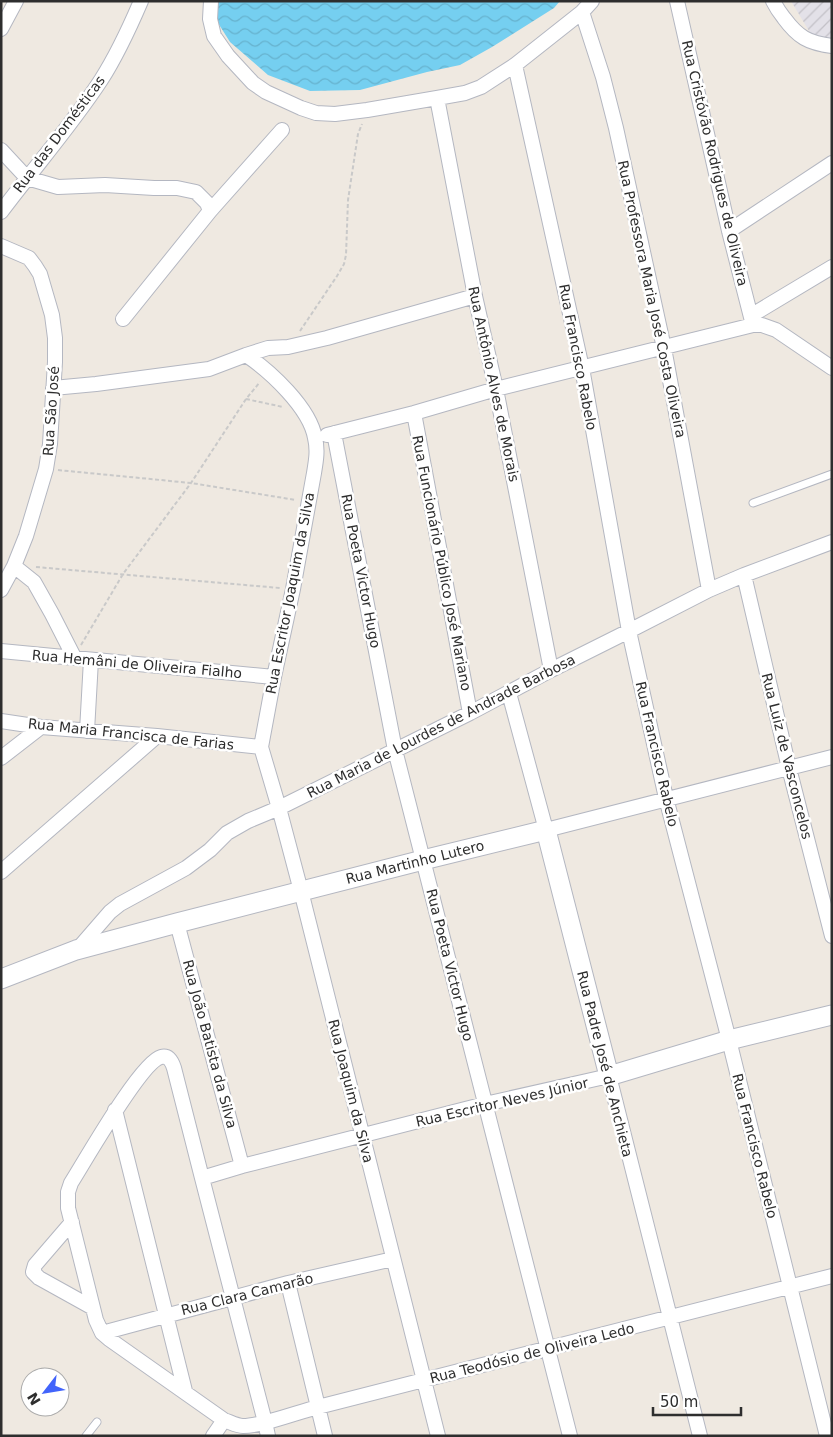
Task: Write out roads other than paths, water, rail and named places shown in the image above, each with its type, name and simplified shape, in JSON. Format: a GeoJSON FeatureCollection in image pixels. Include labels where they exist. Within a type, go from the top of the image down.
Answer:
{"type":"FeatureCollection","features":[{"type":"Feature","properties":{"kind":"street"},"geometry":{"type":"LineString","coordinates":[[1,29],[16,1]]}},
{"type":"Feature","properties":{"kind":"street","name":"Rua das Domésticas"},"geometry":{"type":"LineString","coordinates":[[1,212],[72,121],[101,80],[127,34],[140,1]]}},
{"type":"Feature","properties":{"kind":"street"},"geometry":{"type":"LineString","coordinates":[[211,1],[210,19],[214,36],[228,56],[253,82],[266,92],[301,108],[316,113],[335,114],[465,93],[481,87],[516,65],[582,12],[592,1]]}},
{"type":"Feature","properties":{"kind":"street","name":"Rua Cristóvão Rodrigues de Oliveira"},"geometry":{"type":"LineString","coordinates":[[677,1],[729,231],[752,320]]}},
{"type":"Feature","properties":{"kind":"street"},"geometry":{"type":"LineString","coordinates":[[773,1],[793,30],[803,38],[817,44],[832,46]]}},
{"type":"Feature","properties":{"kind":"street","name":"Rua Professora Maria José Costa Oliveira"},"geometry":{"type":"LineString","coordinates":[[582,12],[603,77],[616,128],[664,348],[709,590]]}},
{"type":"Feature","properties":{"kind":"street","name":"Rua Francisco Rabelo"},"geometry":{"type":"LineString","coordinates":[[516,65],[582,368],[629,632],[666,798],[729,1040],[828,1436]]}},
{"type":"Feature","properties":{"kind":"street","name":"Rua Antônio Alves de Morais"},"geometry":{"type":"LineString","coordinates":[[437,98],[551,670]]}},
{"type":"Feature","properties":{"kind":"street"},"geometry":{"type":"LineString","coordinates":[[123,319],[210,211],[282,130]]}},
{"type":"Feature","properties":{"kind":"street"},"geometry":{"type":"LineString","coordinates":[[1,150],[27,178],[58,187],[105,185],[177,188],[196,192],[207,203],[210,211]]}},
{"type":"Feature","properties":{"kind":"street"},"geometry":{"type":"LineString","coordinates":[[729,231],[832,163]]}},
{"type":"Feature","properties":{"kind":"street","name":"Rua São José"},"geometry":{"type":"LineString","coordinates":[[1,246],[28,258],[40,274],[52,315],[55,338],[50,444],[46,469],[26,536],[14,566],[1,590]]}},
{"type":"Feature","properties":{"kind":"street"},"geometry":{"type":"LineString","coordinates":[[246,355],[268,373],[305,411],[316,438],[414,413],[496,389],[664,348],[752,320],[832,267]]}},
{"type":"Feature","properties":{"kind":"street"},"geometry":{"type":"LineString","coordinates":[[53,388],[209,369],[268,348],[288,347],[327,338],[475,296]]}},
{"type":"Feature","properties":{"kind":"street"},"geometry":{"type":"LineString","coordinates":[[752,320],[776,330],[832,368]]}},
{"type":"Feature","properties":{"kind":"street","name":"Rua Funcionário Público José Mariano"},"geometry":{"type":"LineString","coordinates":[[414,413],[470,713]]}},
{"type":"Feature","properties":{"kind":"street","name":"Rua Poeta Victor Hugo"},"geometry":{"type":"LineString","coordinates":[[334,433],[395,750],[570,1436]]}},
{"type":"Feature","properties":{"kind":"street","name":"Rua Escritor Joaquim da Silva"},"geometry":{"type":"LineString","coordinates":[[261,747],[317,454],[316,438]]}},
{"type":"Feature","properties":{"kind":"street","name":"Rua Maria de Lourdes de Andrade Barbosa"},"geometry":{"type":"LineString","coordinates":[[76,950],[110,912],[120,904],[186,868],[210,850],[227,833],[248,821],[279,808],[470,713],[709,590],[832,542]]}},
{"type":"Feature","properties":{"kind":"street"},"geometry":{"type":"LineString","coordinates":[[14,566],[34,582],[74,657]]}},
{"type":"Feature","properties":{"kind":"street","name":"Rua Luiz de Vasconcelos"},"geometry":{"type":"LineString","coordinates":[[744,575],[789,768],[832,936]]}},
{"type":"Feature","properties":{"kind":"street","name":"Rua Hemâni de Oliveira Fialho"},"geometry":{"type":"LineString","coordinates":[[1,651],[274,677]]}},
{"type":"Feature","properties":{"kind":"street"},"geometry":{"type":"LineString","coordinates":[[88,731],[91,660]]}},
{"type":"Feature","properties":{"kind":"street","name":"Rua Padre José de Anchieta"},"geometry":{"type":"LineString","coordinates":[[509,693],[546,830],[700,1436]]}},
{"type":"Feature","properties":{"kind":"street","name":"Rua Maria Francisca de Farias"},"geometry":{"type":"LineString","coordinates":[[1,720],[41,727],[157,736],[261,747]]}},
{"type":"Feature","properties":{"kind":"street"},"geometry":{"type":"LineString","coordinates":[[1,758],[41,727]]}},
{"type":"Feature","properties":{"kind":"street"},"geometry":{"type":"LineString","coordinates":[[1,872],[157,736]]}},
{"type":"Feature","properties":{"kind":"street","name":"Rua Joaquim da Silva"},"geometry":{"type":"LineString","coordinates":[[261,747],[301,891],[438,1436]]}},
{"type":"Feature","properties":{"kind":"street","name":"Rua Martinho Lutero"},"geometry":{"type":"LineString","coordinates":[[1,980],[76,950],[301,891],[832,757]]}},
{"type":"Feature","properties":{"kind":"street","name":"Rua João Batista da Silva"},"geometry":{"type":"LineString","coordinates":[[177,923],[242,1166]]}},
{"type":"Feature","properties":{"kind":"street","name":"Rua Escritor Neves Júnior"},"geometry":{"type":"LineString","coordinates":[[202,1178],[485,1104],[609,1076],[729,1040],[832,1015]]}},
{"type":"Feature","properties":{"kind":"street"},"geometry":{"type":"LineString","coordinates":[[213,1436],[228,1421],[102,1333],[96,1320],[68,1201],[71,1182],[115,1110],[147,1067],[160,1057],[166,1057],[170,1060],[174,1068],[266,1429]]}},
{"type":"Feature","properties":{"kind":"street"},"geometry":{"type":"LineString","coordinates":[[115,1110],[185,1392]]}},
{"type":"Feature","properties":{"kind":"street"},"geometry":{"type":"LineString","coordinates":[[72,1222],[36,1265],[33,1272],[39,1278],[93,1308]]}},
{"type":"Feature","properties":{"kind":"street","name":"Rua Clara Camarão"},"geometry":{"type":"LineString","coordinates":[[102,1333],[288,1283],[393,1259]]}},
{"type":"Feature","properties":{"kind":"street","name":"Rua Teodósio de Oliveira Ledo"},"geometry":{"type":"LineString","coordinates":[[228,1421],[242,1426],[266,1429],[318,1406],[832,1276]]}},
{"type":"Feature","properties":{"kind":"street"},"geometry":{"type":"LineString","coordinates":[[288,1283],[325,1436]]}},
{"type":"Feature","properties":{"kind":"lane"},"geometry":{"type":"LineString","coordinates":[[752,502],[832,474]]}},
{"type":"Feature","properties":{"kind":"lane"},"geometry":{"type":"LineString","coordinates":[[86,1436],[97,1422]]}},
{"type":"Feature","properties":{"kind":"water"},"geometry":{"type":"Polygon","coordinates":[[[214,1],[560,1],[554,8],[460,65],[360,90],[310,91],[268,75],[230,42],[213,15],[214,1]]]}}]}
